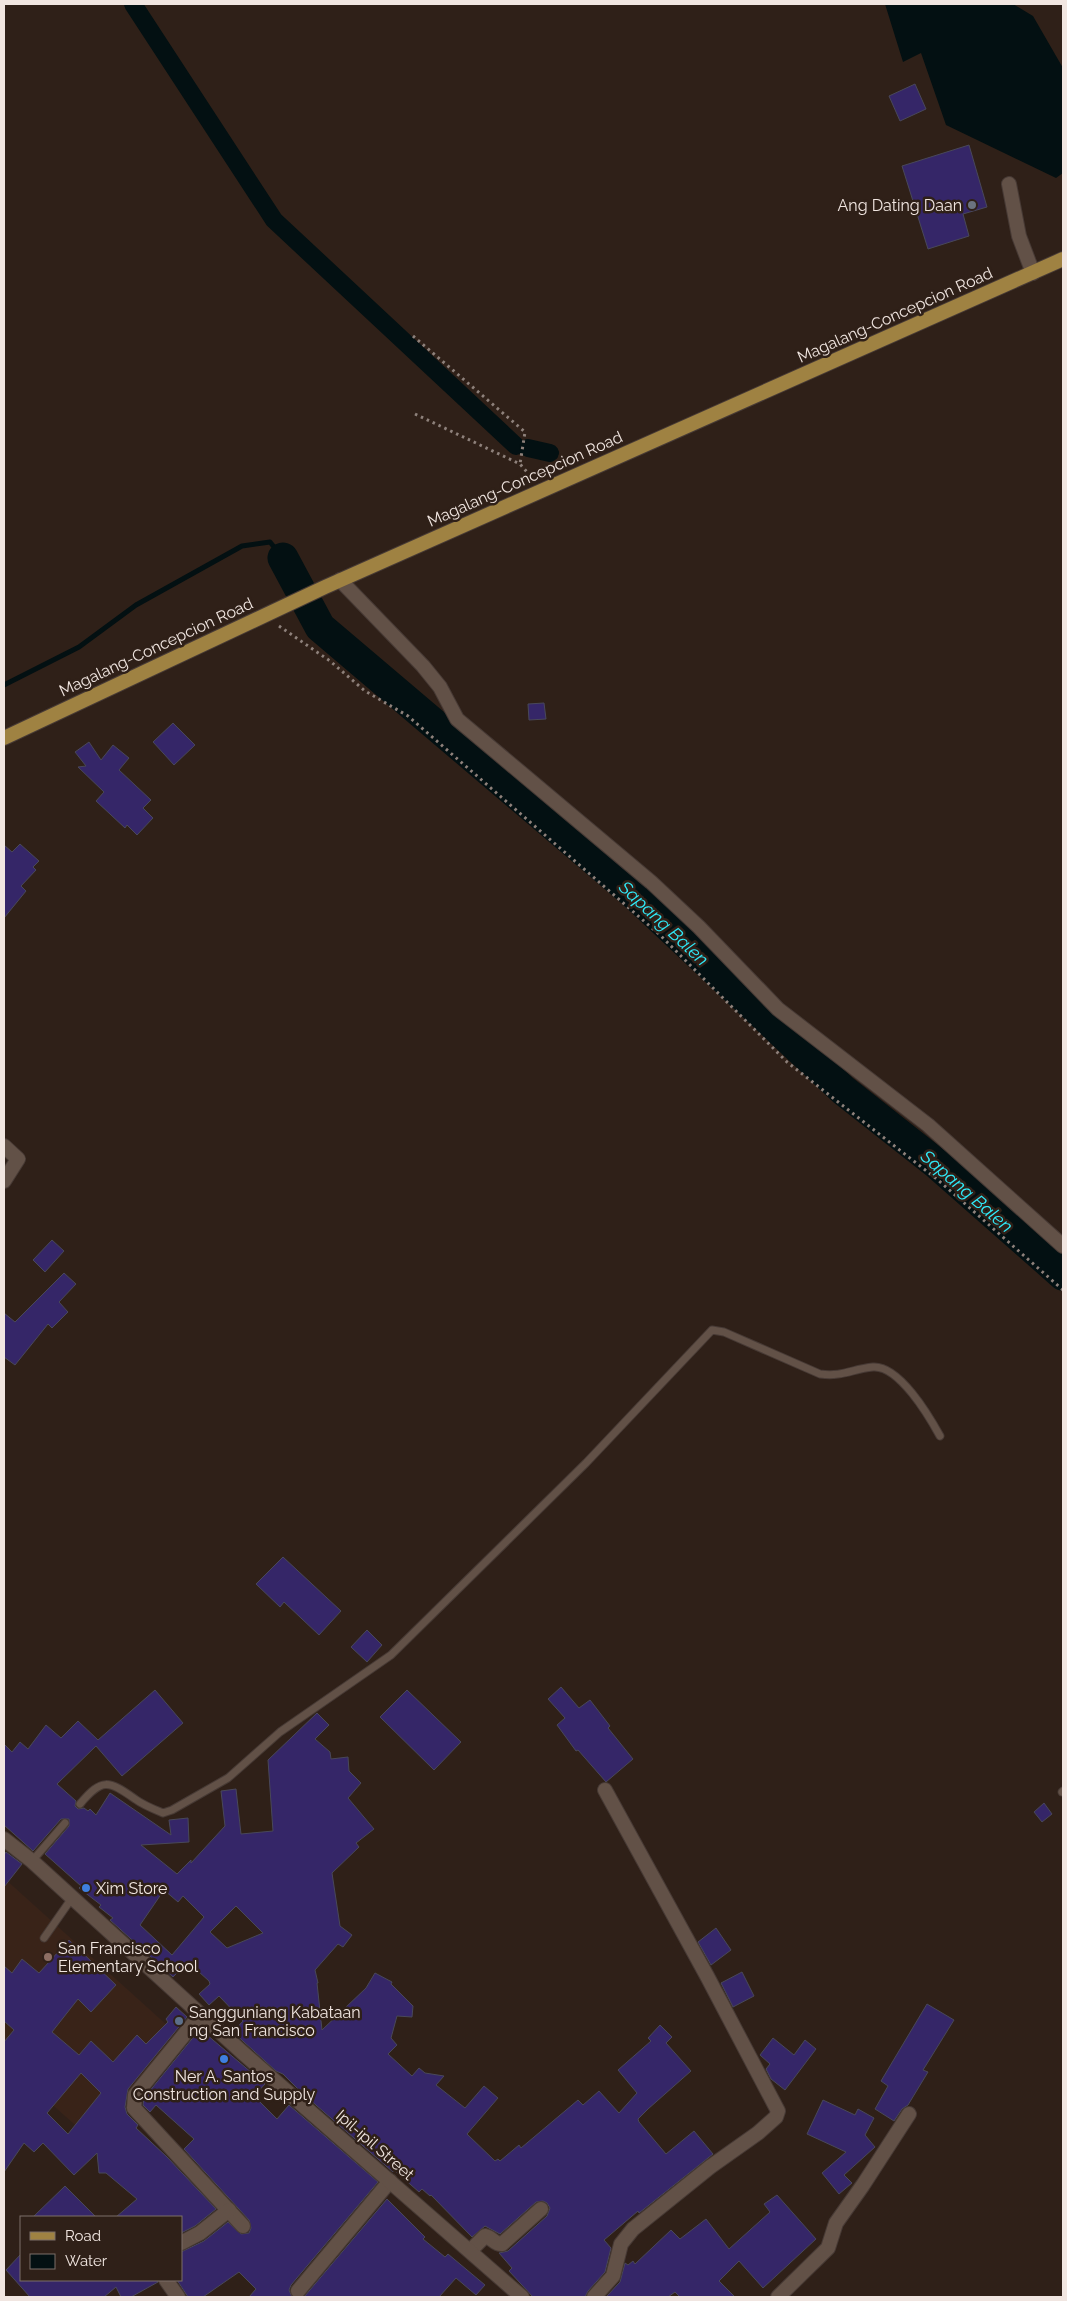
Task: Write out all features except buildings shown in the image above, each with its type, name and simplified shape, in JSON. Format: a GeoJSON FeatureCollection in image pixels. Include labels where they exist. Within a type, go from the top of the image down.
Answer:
{"type":"FeatureCollection","features":[{"type":"Feature","properties":{"kind":"main road","name":"Magalang-Concepcion Road"},"geometry":{"type":"LineString","coordinates":[[4,738],[340,580],[1063,259]]}},
{"type":"Feature","properties":{"kind":"street"},"geometry":{"type":"LineString","coordinates":[[1009,184],[1019,236],[1033,272]]}},
{"type":"Feature","properties":{"kind":"street"},"geometry":{"type":"LineString","coordinates":[[340,580],[423,666],[440,687],[457,719],[651,882],[699,927],[778,1009],[928,1126],[1063,1246]]}},
{"type":"Feature","properties":{"kind":"street"},"geometry":{"type":"LineString","coordinates":[[4,1146],[18,1159],[4,1181]]}},
{"type":"Feature","properties":{"kind":"street"},"geometry":{"type":"LineString","coordinates":[[594,2297],[613,2276],[621,2244],[633,2229],[710,2167],[758,2132],[776,2117],[778,2111],[707,1976],[605,1790]]}},
{"type":"Feature","properties":{"kind":"street","name":"Ipil-ipil Street"},"geometry":{"type":"LineString","coordinates":[[4,1839],[32,1861],[243,2053],[522,2297]]}},
{"type":"Feature","properties":{"kind":"street"},"geometry":{"type":"LineString","coordinates":[[201,2014],[135,2095],[134,2108],[243,2226]]}},
{"type":"Feature","properties":{"kind":"street"},"geometry":{"type":"LineString","coordinates":[[778,2297],[828,2248],[836,2223],[864,2185],[909,2114]]}},
{"type":"Feature","properties":{"kind":"street"},"geometry":{"type":"LineString","coordinates":[[298,2291],[390,2181]]}},
{"type":"Feature","properties":{"kind":"street"},"geometry":{"type":"LineString","coordinates":[[470,2251],[485,2236],[496,2243],[502,2244],[541,2209]]}},
{"type":"Feature","properties":{"kind":"street"},"geometry":{"type":"LineString","coordinates":[[182,2242],[200,2233],[229,2210]]}},
{"type":"Feature","properties":{"kind":"street"},"geometry":{"type":"LineString","coordinates":[[167,2281],[178,2297]]}},
{"type":"Feature","properties":{"kind":"lane"},"geometry":{"type":"LineString","coordinates":[[80,1804],[93,1789],[103,1785],[116,1786],[134,1799],[163,1813],[172,1810],[228,1778],[280,1732],[391,1655],[586,1464],[712,1330],[724,1332],[820,1374],[836,1376],[875,1367],[888,1369],[927,1413],[940,1436]]}},
{"type":"Feature","properties":{"kind":"lane"},"geometry":{"type":"LineString","coordinates":[[32,1861],[65,1823]]}},
{"type":"Feature","properties":{"kind":"lane"},"geometry":{"type":"LineString","coordinates":[[44,1938],[72,1898]]}},
{"type":"Feature","properties":{"kind":"path"},"geometry":{"type":"LineString","coordinates":[[413,336],[524,432],[520,464]]}},
{"type":"Feature","properties":{"kind":"path"},"geometry":{"type":"LineString","coordinates":[[415,414],[520,464],[543,490]]}},
{"type":"Feature","properties":{"kind":"path"},"geometry":{"type":"LineString","coordinates":[[264,615],[330,661],[365,691],[408,716],[660,936],[787,1062],[938,1180],[1063,1290]]}},
{"type":"Feature","properties":{"kind":"shaded area","name":"San Francisco Elementary School"},"geometry":{"type":"Polygon","coordinates":[[[4,1878],[179,2036],[91,2139],[4,2062],[4,1878]]]}},
{"type":"Feature","properties":{"kind":"water"},"geometry":{"type":"Polygon","coordinates":[[[885,4],[1013,4],[1033,16],[1063,68],[1063,173],[1056,178],[946,125],[921,53],[903,62],[885,4]]]}},
{"type":"Feature","properties":{"kind":"waterway"},"geometry":{"type":"LineString","coordinates":[[133,4],[274,220],[516,446]]}},
{"type":"Feature","properties":{"kind":"waterway"},"geometry":{"type":"LineString","coordinates":[[528,448],[550,453]]}},
{"type":"Feature","properties":{"kind":"waterway"},"geometry":{"type":"LineString","coordinates":[[4,685],[79,647],[136,605],[242,546],[270,542],[283,558]]}},
{"type":"Feature","properties":{"kind":"waterway","name":"Sapang Balen"},"geometry":{"type":"LineString","coordinates":[[283,558],[320,627],[632,892],[843,1090],[937,1164],[1063,1275]]}},
{"type":"Feature","properties":{"kind":"place","name":"Ang Dating Daan"},"geometry":{"type":"Point","coordinates":[972,205]}},
{"type":"Feature","properties":{"kind":"place","name":"Xim Store"},"geometry":{"type":"Point","coordinates":[86,1888]}},
{"type":"Feature","properties":{"kind":"place","name":"San Francisco Elementary School"},"geometry":{"type":"Point","coordinates":[48,1957]}},
{"type":"Feature","properties":{"kind":"place","name":"Sangguniang Kabataan ng San Francisco"},"geometry":{"type":"Point","coordinates":[179,2021]}},
{"type":"Feature","properties":{"kind":"place","name":"Ner A. Santos Construction and Supply"},"geometry":{"type":"Point","coordinates":[224,2059]}}]}
